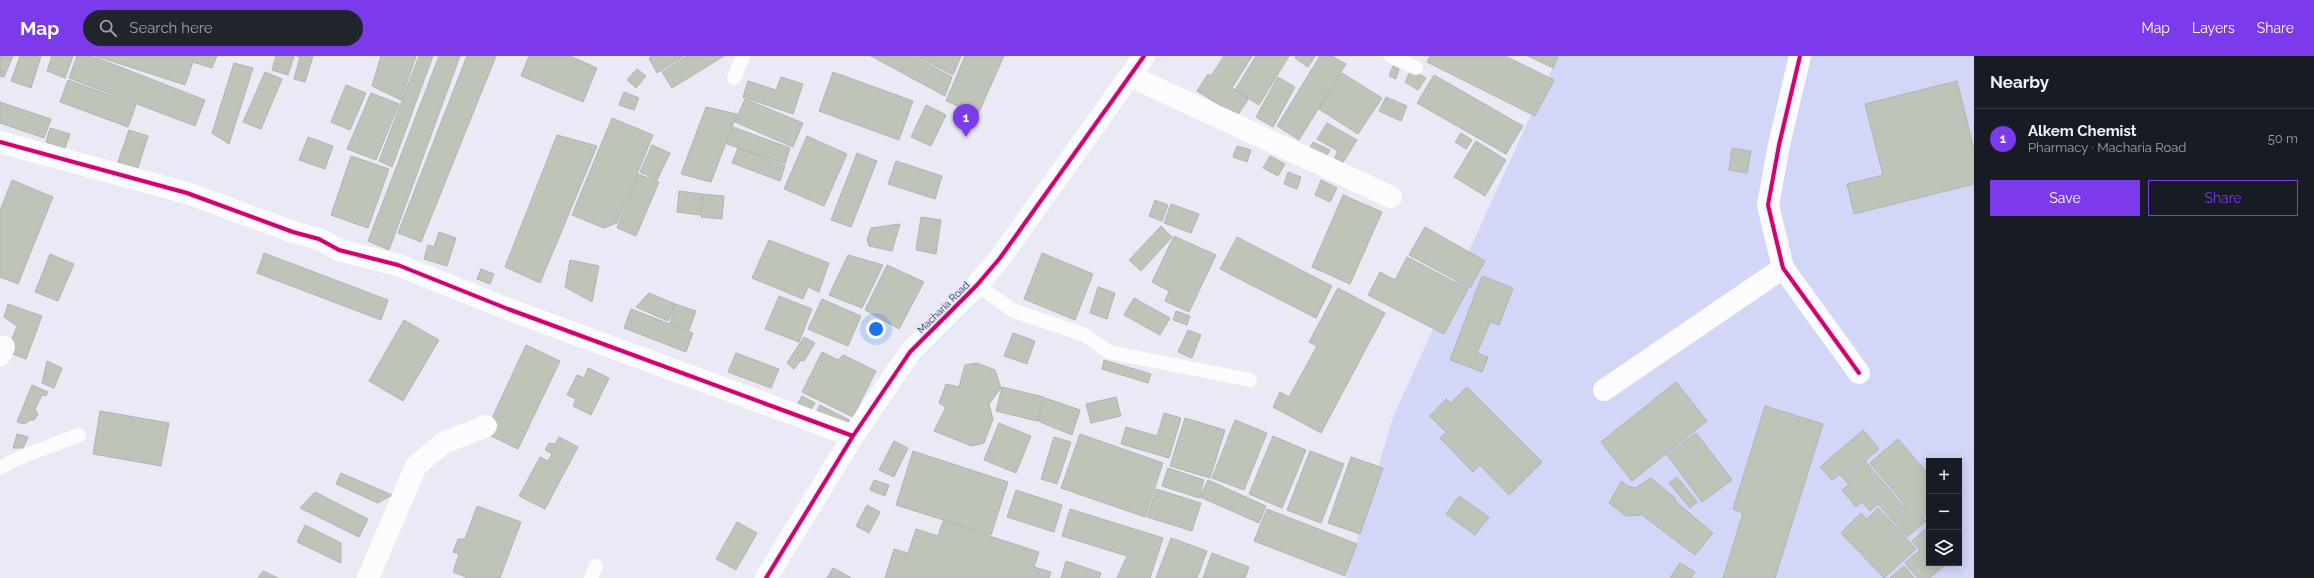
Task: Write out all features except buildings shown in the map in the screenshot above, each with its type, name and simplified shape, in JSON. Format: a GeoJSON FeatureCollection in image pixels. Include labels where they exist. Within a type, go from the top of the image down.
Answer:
{"type":"FeatureCollection","features":[{"type":"Feature","properties":{"kind":"street","name":"Macharia Road"},"geometry":{"type":"LineString","coordinates":[[766,578],[853,436],[910,352],[977,285],[1000,258],[1144,56]]}},
{"type":"Feature","properties":{"kind":"street"},"geometry":{"type":"LineString","coordinates":[[1800,56],[1779,145],[1768,205],[1783,268],[1859,373]]}},
{"type":"Feature","properties":{"kind":"street"},"geometry":{"type":"LineString","coordinates":[[1130,76],[1391,196]]}},
{"type":"Feature","properties":{"kind":"street"},"geometry":{"type":"LineString","coordinates":[[0,142],[187,193],[293,232],[319,239],[339,250],[398,265],[508,309],[853,436]]}},
{"type":"Feature","properties":{"kind":"street"},"geometry":{"type":"LineString","coordinates":[[1604,390],[1783,268]]}},
{"type":"Feature","properties":{"kind":"street"},"geometry":{"type":"LineString","coordinates":[[368,578],[416,466],[443,442],[486,426]]}},
{"type":"Feature","properties":{"kind":"lane"},"geometry":{"type":"LineString","coordinates":[[734,78],[743,56]]}},
{"type":"Feature","properties":{"kind":"lane"},"geometry":{"type":"LineString","coordinates":[[1391,56],[1416,68]]}},
{"type":"Feature","properties":{"kind":"lane"},"geometry":{"type":"LineString","coordinates":[[977,285],[1014,311],[1085,335],[1109,352],[1250,380]]}},
{"type":"Feature","properties":{"kind":"lane"},"geometry":{"type":"LineString","coordinates":[[0,468],[29,453],[79,435]]}},
{"type":"Feature","properties":{"kind":"shaded area"},"geometry":{"type":"Polygon","coordinates":[[[1558,56],[1974,56],[1974,578],[1346,578],[1393,417],[1558,56]]]}},
{"type":"Feature","properties":{"kind":"cycle path"},"geometry":{"type":"LineString","coordinates":[[766,578],[853,436],[910,352],[977,285],[1000,258],[1144,56]]}},
{"type":"Feature","properties":{"kind":"cycle path"},"geometry":{"type":"LineString","coordinates":[[1800,56],[1779,145],[1768,205],[1783,268],[1859,373]]}},
{"type":"Feature","properties":{"kind":"cycle path"},"geometry":{"type":"LineString","coordinates":[[0,142],[187,193],[293,232],[319,239],[339,250],[398,265],[508,309],[853,436]]}},
{"type":"Feature","properties":{"kind":"place","name":"Alkem Chemist"},"geometry":{"type":"Point","coordinates":[966,137]}}]}
